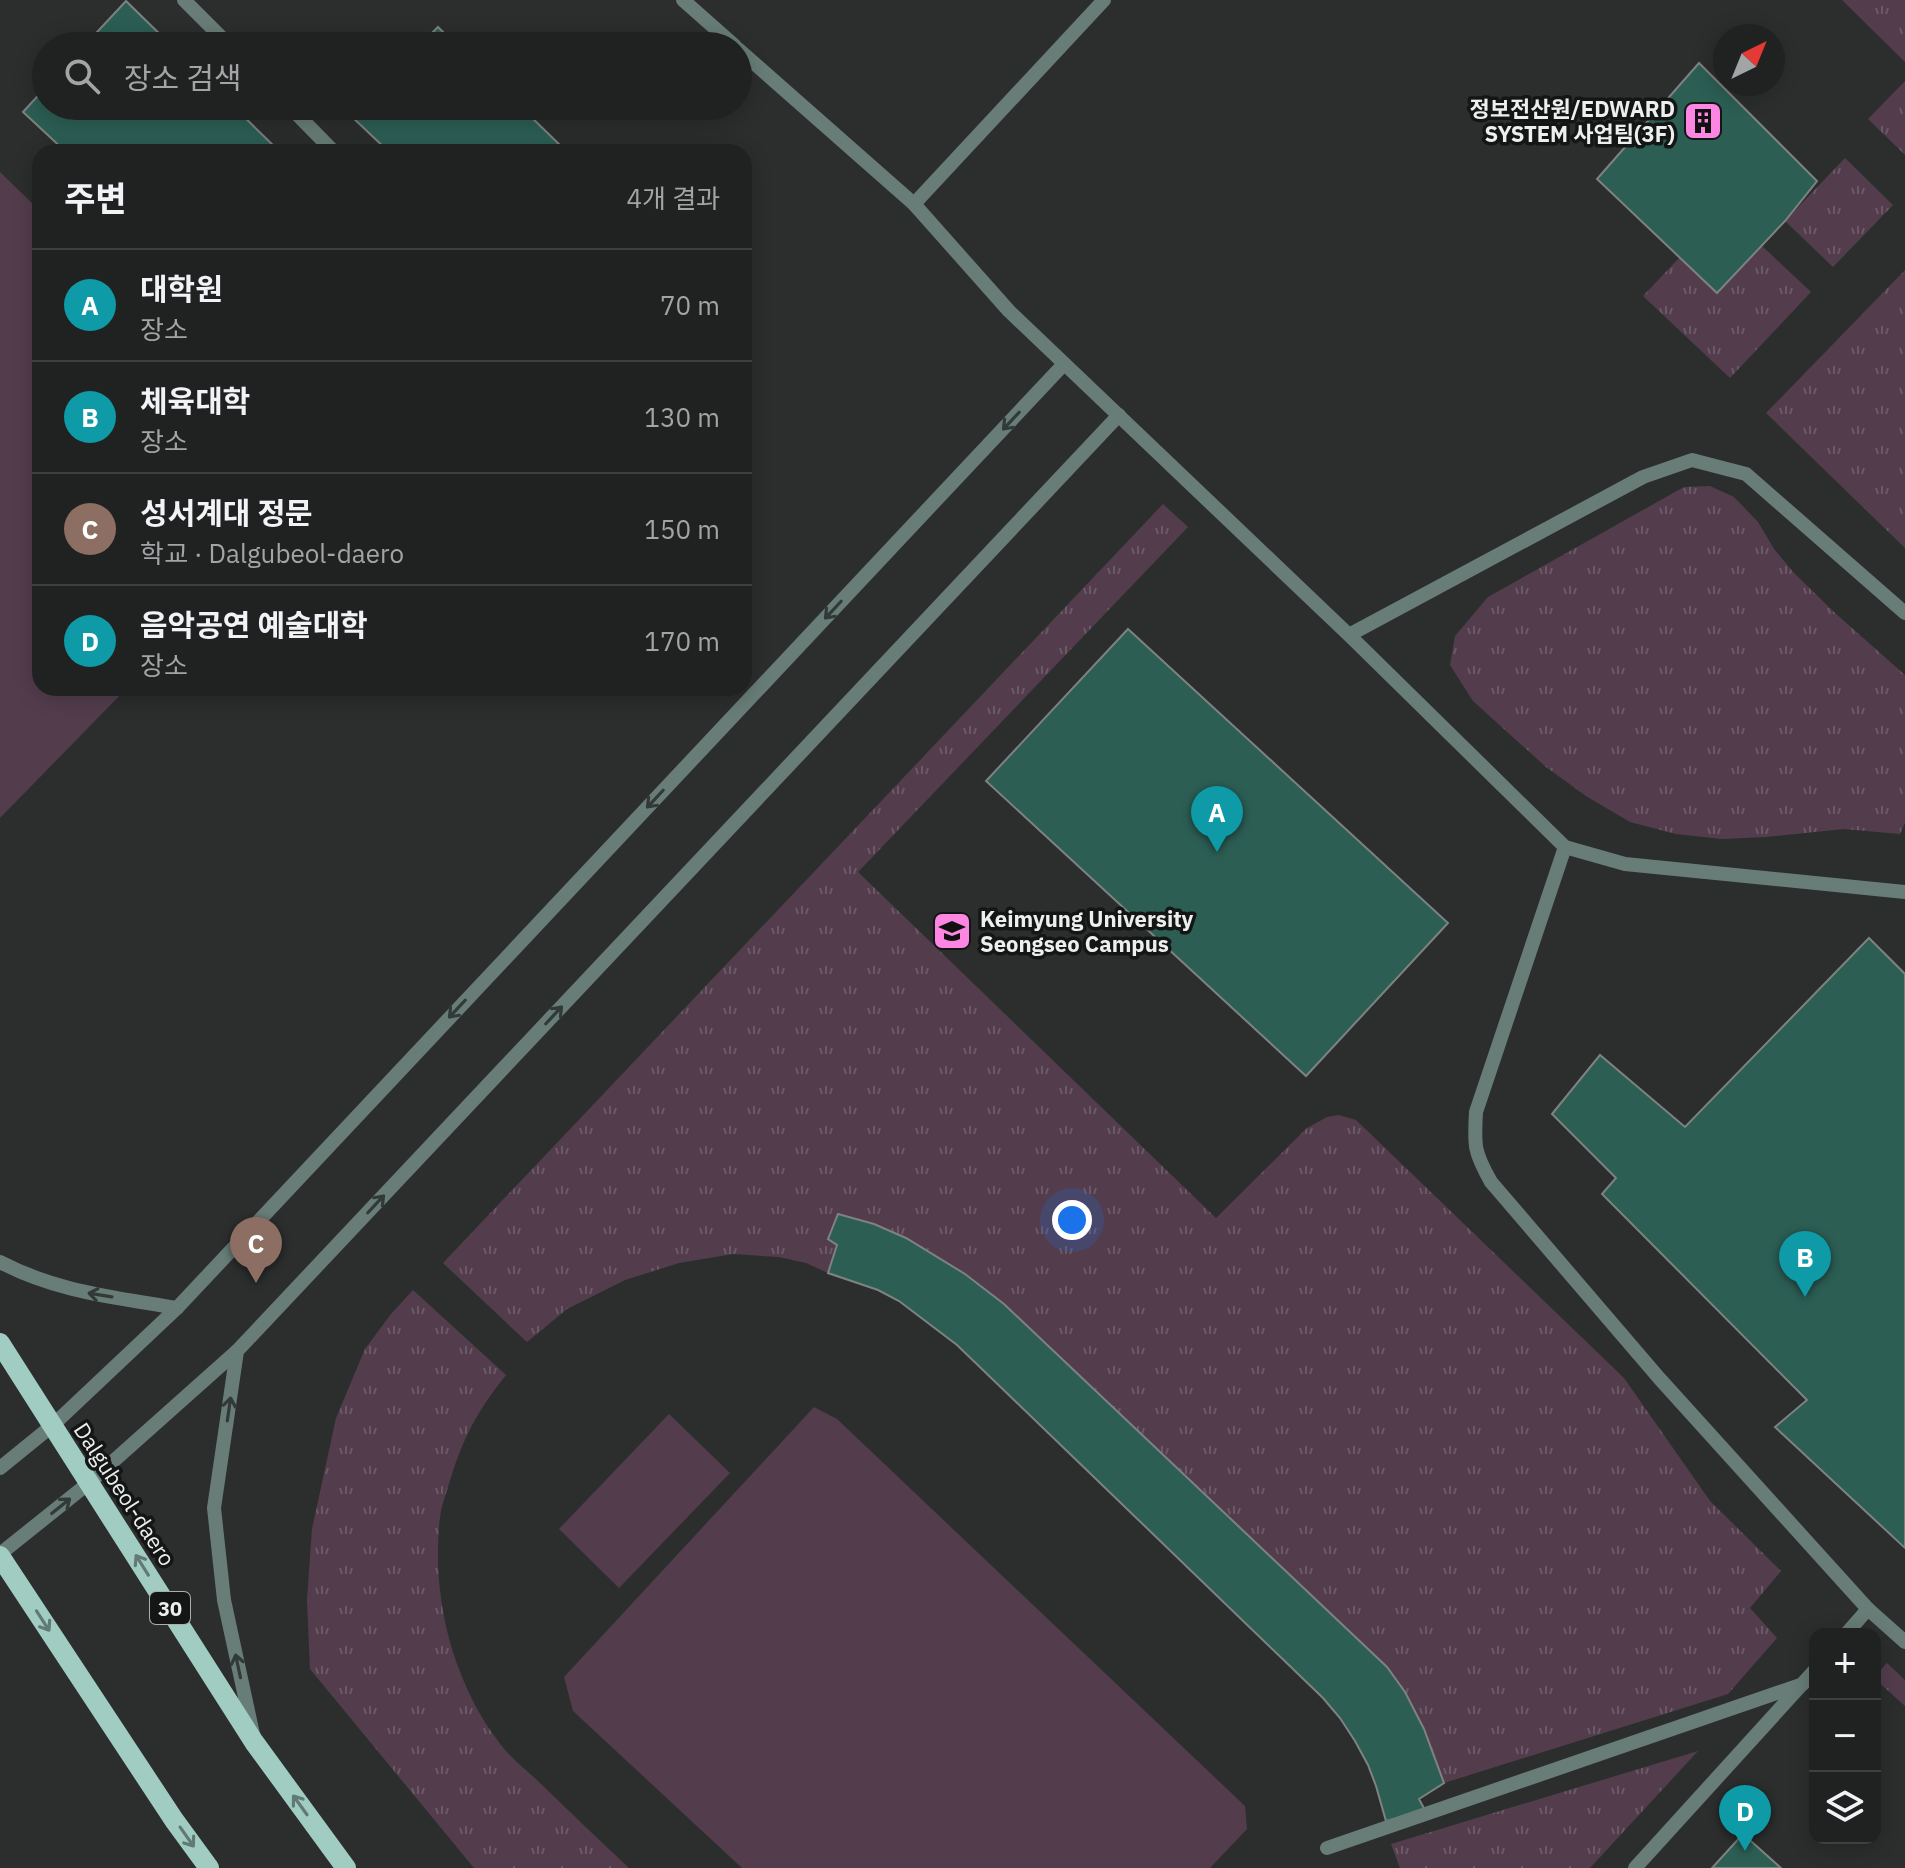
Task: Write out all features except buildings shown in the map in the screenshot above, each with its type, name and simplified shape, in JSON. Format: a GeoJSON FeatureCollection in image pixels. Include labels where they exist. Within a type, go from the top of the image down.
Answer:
{"type":"FeatureCollection","features":[{"type":"Feature","properties":{"kind":"main road","name":"Dalgubeol-daero"},"geometry":{"type":"LineString","coordinates":[[0,1343],[254,1742],[346,1868]]}},
{"type":"Feature","properties":{"kind":"main road"},"geometry":{"type":"LineString","coordinates":[[0,1555],[174,1820],[209,1868]]}},
{"type":"Feature","properties":{"kind":"lane"},"geometry":{"type":"LineString","coordinates":[[184,0],[216,32]]}},
{"type":"Feature","properties":{"kind":"lane"},"geometry":{"type":"LineString","coordinates":[[683,0],[719,32]]}},
{"type":"Feature","properties":{"kind":"lane"},"geometry":{"type":"LineString","coordinates":[[914,204],[1104,0]]}},
{"type":"Feature","properties":{"kind":"lane"},"geometry":{"type":"LineString","coordinates":[[752,61],[914,204],[1009,311],[1349,635],[1565,847],[1625,864],[1905,892]]}},
{"type":"Feature","properties":{"kind":"lane"},"geometry":{"type":"LineString","coordinates":[[303,120],[326,144]]}},
{"type":"Feature","properties":{"kind":"lane"},"geometry":{"type":"LineString","coordinates":[[0,1468],[53,1425],[177,1308],[1064,364]]}},
{"type":"Feature","properties":{"kind":"lane"},"geometry":{"type":"LineString","coordinates":[[0,1555],[90,1482],[237,1351],[1119,415]]}},
{"type":"Feature","properties":{"kind":"lane"},"geometry":{"type":"LineString","coordinates":[[1349,635],[1643,477],[1692,460],[1746,474],[1905,613]]}},
{"type":"Feature","properties":{"kind":"lane"},"geometry":{"type":"LineString","coordinates":[[1565,847],[1476,1112],[1474,1139],[1477,1157],[1491,1182],[1659,1378],[1868,1609],[1905,1642]]}},
{"type":"Feature","properties":{"kind":"lane"},"geometry":{"type":"LineString","coordinates":[[0,1262],[26,1276],[83,1293],[177,1308]]}},
{"type":"Feature","properties":{"kind":"lane"},"geometry":{"type":"LineString","coordinates":[[237,1351],[214,1508],[224,1600],[254,1742]]}},
{"type":"Feature","properties":{"kind":"lane"},"geometry":{"type":"LineString","coordinates":[[1851,1628],[1868,1609]]}},
{"type":"Feature","properties":{"kind":"lane"},"geometry":{"type":"LineString","coordinates":[[1635,1868],[1809,1677]]}},
{"type":"Feature","properties":{"kind":"lane"},"geometry":{"type":"LineString","coordinates":[[1327,1848],[1803,1684]]}},
{"type":"Feature","properties":{"kind":"green space"},"geometry":{"type":"Polygon","coordinates":[[[1842,0],[1905,0],[1905,62],[1842,0]]]}},
{"type":"Feature","properties":{"kind":"green space"},"geometry":{"type":"Polygon","coordinates":[[[1905,81],[1905,155],[1868,119],[1905,81]]]}},
{"type":"Feature","properties":{"kind":"green space"},"geometry":{"type":"Polygon","coordinates":[[[1845,158],[1893,205],[1833,267],[1785,221],[1845,158]]]}},
{"type":"Feature","properties":{"kind":"green space"},"geometry":{"type":"Polygon","coordinates":[[[0,172],[32,203],[32,696],[119,696],[0,818],[0,172]]]}},
{"type":"Feature","properties":{"kind":"green space"},"geometry":{"type":"Polygon","coordinates":[[[1762,246],[1811,292],[1730,378],[1643,296],[1679,258],[1718,293],[1762,246]]]}},
{"type":"Feature","properties":{"kind":"green space"},"geometry":{"type":"Polygon","coordinates":[[[1905,270],[1905,548],[1766,413],[1905,270]]]}},
{"type":"Feature","properties":{"kind":"green space"},"geometry":{"type":"Polygon","coordinates":[[[1710,486],[1734,497],[1758,522],[1774,549],[1794,573],[1905,675],[1905,823],[1900,834],[1844,829],[1722,839],[1676,834],[1630,822],[1546,767],[1473,701],[1450,665],[1455,636],[1488,597],[1684,487],[1710,486]]]}},
{"type":"Feature","properties":{"kind":"green space"},"geometry":{"type":"Polygon","coordinates":[[[1163,504],[1188,527],[858,872],[1216,1218],[1307,1128],[1327,1117],[1339,1115],[1356,1120],[1624,1378],[1710,1501],[1781,1571],[1750,1608],[1777,1638],[1728,1694],[1444,1783],[1424,1729],[1405,1692],[1355,1638],[1004,1304],[926,1249],[892,1231],[838,1214],[828,1238],[837,1245],[828,1273],[806,1263],[779,1257],[733,1254],[679,1263],[625,1280],[567,1309],[527,1342],[443,1263],[1163,504]]]}},
{"type":"Feature","properties":{"kind":"green space"},"geometry":{"type":"Polygon","coordinates":[[[413,1290],[506,1375],[464,1441],[441,1513],[438,1546],[442,1605],[457,1663],[468,1690],[502,1747],[629,1868],[474,1868],[310,1669],[307,1600],[312,1529],[336,1418],[365,1349],[413,1290]]]}},
{"type":"Feature","properties":{"kind":"green space"},"geometry":{"type":"Polygon","coordinates":[[[814,1407],[837,1419],[1245,1806],[1247,1829],[1210,1868],[742,1868],[573,1711],[564,1677],[814,1407]]]}},
{"type":"Feature","properties":{"kind":"green space"},"geometry":{"type":"Polygon","coordinates":[[[669,1414],[730,1473],[619,1588],[559,1529],[669,1414]]]}},
{"type":"Feature","properties":{"kind":"green space"},"geometry":{"type":"Polygon","coordinates":[[[1887,1663],[1905,1680],[1905,1706],[1881,1684],[1881,1670],[1887,1663]]]}},
{"type":"Feature","properties":{"kind":"green space"},"geometry":{"type":"Polygon","coordinates":[[[1698,1751],[1590,1868],[1400,1868],[1391,1844],[1698,1751]]]}},
{"type":"Feature","properties":{"kind":"place","name":"정보전산원/EDWARD SYSTEM 사업팀(3F)"},"geometry":{"type":"Point","coordinates":[1703,121]}},
{"type":"Feature","properties":{"kind":"place","name":"대학원"},"geometry":{"type":"Point","coordinates":[1217,852]}},
{"type":"Feature","properties":{"kind":"place","name":"Keimyung University Seongseo Campus"},"geometry":{"type":"Point","coordinates":[952,931]}},
{"type":"Feature","properties":{"kind":"place","name":"성서계대 정문"},"geometry":{"type":"Point","coordinates":[256,1283]}},
{"type":"Feature","properties":{"kind":"place","name":"체육대학"},"geometry":{"type":"Point","coordinates":[1805,1297]}},
{"type":"Feature","properties":{"kind":"place","name":"음악공연 예술대학"},"geometry":{"type":"Point","coordinates":[1745,1851]}}]}
